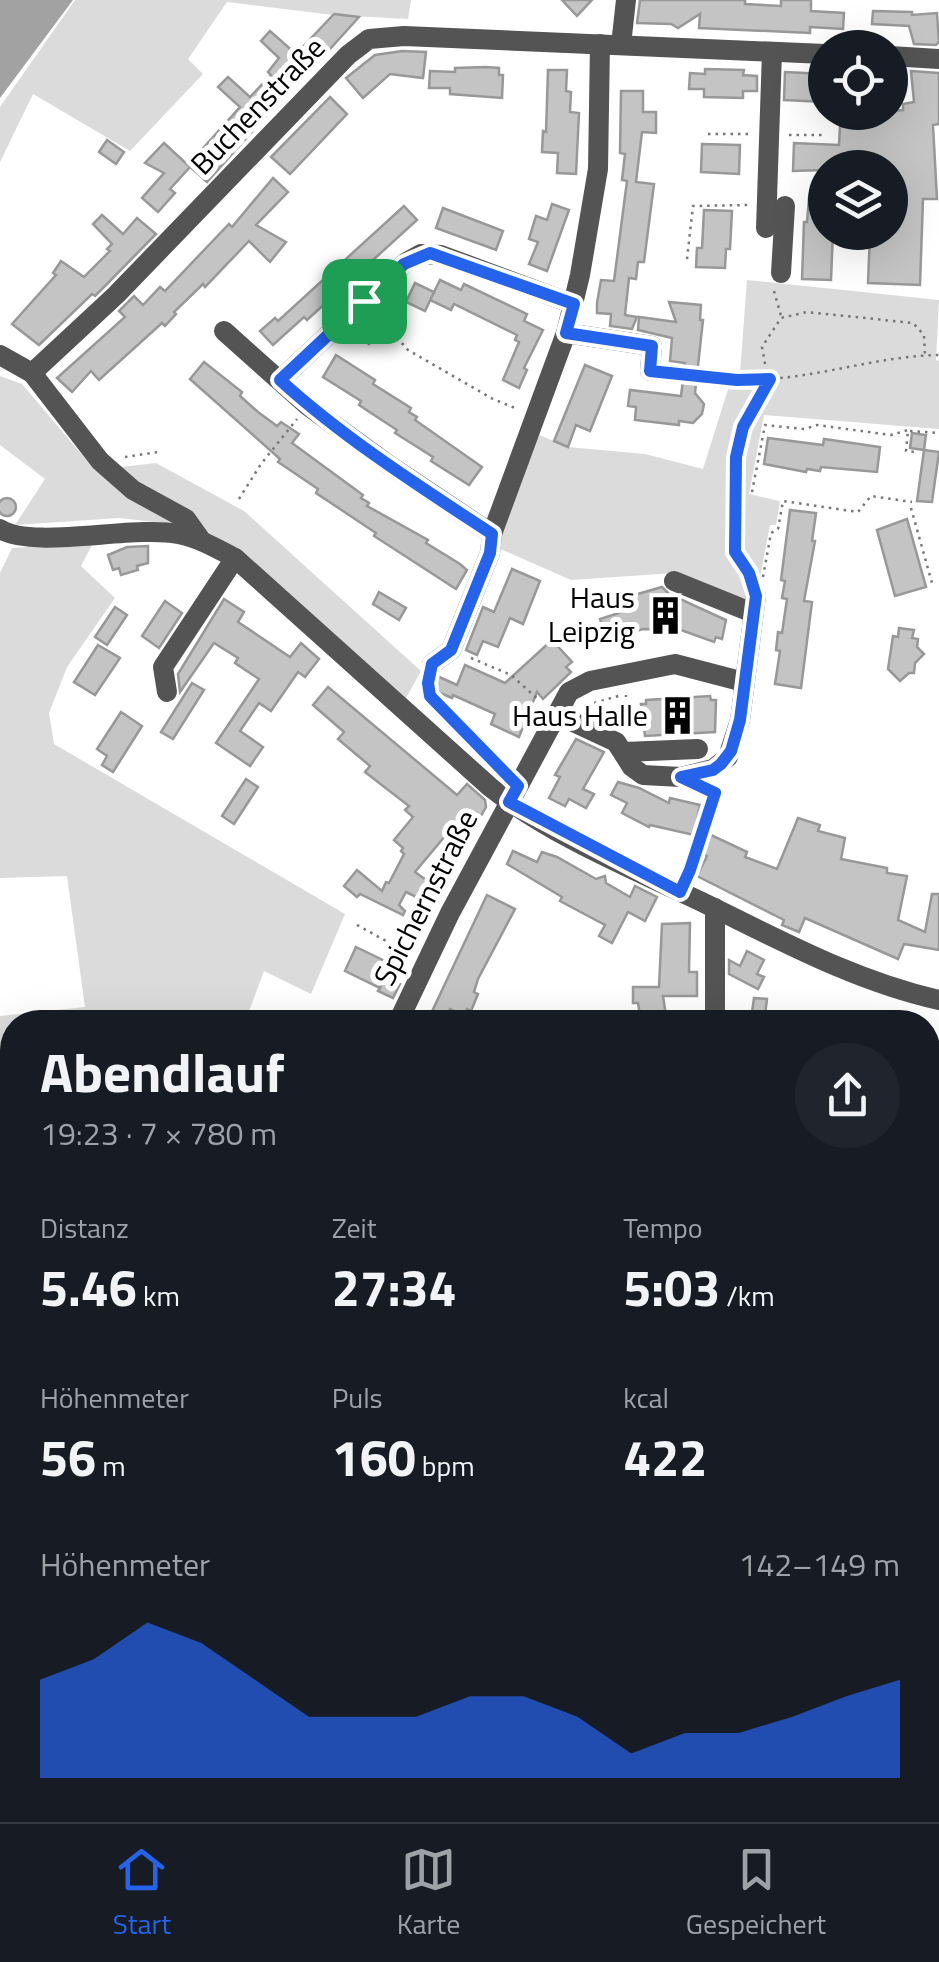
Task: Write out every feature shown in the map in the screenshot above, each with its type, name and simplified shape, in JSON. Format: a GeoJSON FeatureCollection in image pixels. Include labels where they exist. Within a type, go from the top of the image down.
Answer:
{"type":"FeatureCollection","features":[{"type":"Feature","properties":{"kind":"street"},"geometry":{"type":"LineString","coordinates":[[432,664],[451,650],[490,553],[492,534],[566,333],[597,182],[610,44],[626,0]]}},
{"type":"Feature","properties":{"kind":"street","name":"Buchenstraße"},"geometry":{"type":"LineString","coordinates":[[32,373],[116,295],[363,42],[404,36],[808,53]]}},
{"type":"Feature","properties":{"kind":"street"},"geometry":{"type":"LineString","coordinates":[[772,52],[770,134],[781,273]]}},
{"type":"Feature","properties":{"kind":"street"},"geometry":{"type":"LineString","coordinates":[[908,57],[939,58]]}},
{"type":"Feature","properties":{"kind":"street"},"geometry":{"type":"LineString","coordinates":[[776,205],[808,207]]}},
{"type":"Feature","properties":{"kind":"street"},"geometry":{"type":"LineString","coordinates":[[766,228],[776,205]]}},
{"type":"Feature","properties":{"kind":"street"},"geometry":{"type":"LineString","coordinates":[[280,380],[404,264],[430,253],[574,304]]}},
{"type":"Feature","properties":{"kind":"street"},"geometry":{"type":"LineString","coordinates":[[224,331],[308,406],[492,534]]}},
{"type":"Feature","properties":{"kind":"street"},"geometry":{"type":"LineString","coordinates":[[566,333],[652,346],[650,371]]}},
{"type":"Feature","properties":{"kind":"street"},"geometry":{"type":"LineString","coordinates":[[0,355],[32,373],[100,461],[133,490],[186,518],[201,540]]}},
{"type":"Feature","properties":{"kind":"street"},"geometry":{"type":"LineString","coordinates":[[0,528],[9,534],[42,537],[130,531],[175,533],[201,540],[235,558],[514,794],[680,892],[836,968],[939,1000]]}},
{"type":"Feature","properties":{"kind":"street"},"geometry":{"type":"LineString","coordinates":[[167,692],[163,666],[235,558]]}},
{"type":"Feature","properties":{"kind":"street"},"geometry":{"type":"LineString","coordinates":[[674,581],[755,605],[740,720],[728,757],[713,770],[681,777],[643,775],[605,734],[556,714],[577,686],[656,666],[675,664],[744,682]]}},
{"type":"Feature","properties":{"kind":"street","name":"Spichernstraße"},"geometry":{"type":"LineString","coordinates":[[403,1010],[556,714]]}},
{"type":"Feature","properties":{"kind":"street"},"geometry":{"type":"LineString","coordinates":[[624,752],[698,749]]}},
{"type":"Feature","properties":{"kind":"street"},"geometry":{"type":"LineString","coordinates":[[715,908],[715,1010]]}},
{"type":"Feature","properties":{"kind":"path"},"geometry":{"type":"LineString","coordinates":[[708,134],[824,135]]}},
{"type":"Feature","properties":{"kind":"path"},"geometry":{"type":"LineString","coordinates":[[687,259],[693,206],[776,205]]}},
{"type":"Feature","properties":{"kind":"path"},"geometry":{"type":"LineString","coordinates":[[364,301],[408,350],[515,408]]}},
{"type":"Feature","properties":{"kind":"path"},"geometry":{"type":"LineString","coordinates":[[755,605],[749,573],[735,552],[736,457],[743,427],[770,379],[762,347],[781,318],[796,312],[914,323],[924,335],[924,355]]}},
{"type":"Feature","properties":{"kind":"path"},"geometry":{"type":"LineString","coordinates":[[650,371],[737,380],[770,379],[836,370],[869,360],[939,355]]}},
{"type":"Feature","properties":{"kind":"path"},"geometry":{"type":"LineString","coordinates":[[239,499],[261,464],[308,406]]}},
{"type":"Feature","properties":{"kind":"path"},"geometry":{"type":"LineString","coordinates":[[752,492],[765,425],[805,430],[817,425],[891,436],[908,430],[939,433]]}},
{"type":"Feature","properties":{"kind":"path"},"geometry":{"type":"LineString","coordinates":[[908,430],[906,450],[915,452]]}},
{"type":"Feature","properties":{"kind":"path"},"geometry":{"type":"LineString","coordinates":[[100,461],[158,452]]}},
{"type":"Feature","properties":{"kind":"path"},"geometry":{"type":"LineString","coordinates":[[755,605],[772,532],[778,529],[782,501],[858,512],[871,496],[912,502]]}},
{"type":"Feature","properties":{"kind":"path"},"geometry":{"type":"LineString","coordinates":[[911,508],[932,583]]}},
{"type":"Feature","properties":{"kind":"path"},"geometry":{"type":"LineString","coordinates":[[451,650],[510,675],[556,714],[626,694],[624,752]]}},
{"type":"Feature","properties":{"kind":"path"},"geometry":{"type":"LineString","coordinates":[[432,664],[430,696],[514,794]]}},
{"type":"Feature","properties":{"kind":"path"},"geometry":{"type":"LineString","coordinates":[[680,892],[715,793],[681,777]]}},
{"type":"Feature","properties":{"kind":"path"},"geometry":{"type":"LineString","coordinates":[[357,925],[425,962]]}},
{"type":"Feature","properties":{"kind":"shaded area"},"geometry":{"type":"Polygon","coordinates":[[[0,0],[73,0],[0,98],[0,0]]]}},
{"type":"Feature","properties":{"kind":"shaded area"},"geometry":{"type":"Polygon","coordinates":[[[75,0],[411,0],[408,19],[333,15],[227,2],[188,59],[203,74],[130,151],[33,94],[0,162],[0,107],[75,0]]]}},
{"type":"Feature","properties":{"kind":"shaded area"},"geometry":{"type":"Polygon","coordinates":[[[747,280],[939,300],[939,429],[764,415],[749,494],[780,501],[776,525],[770,525],[758,588],[748,587],[746,602],[674,573],[571,580],[496,547],[539,435],[568,447],[645,454],[703,469],[730,383],[740,373],[747,280]]]}},
{"type":"Feature","properties":{"kind":"shaded area"},"geometry":{"type":"Polygon","coordinates":[[[0,376],[22,384],[95,470],[156,463],[244,511],[421,671],[406,698],[236,547],[172,524],[119,518],[15,525],[45,479],[0,445],[0,376]]]}},
{"type":"Feature","properties":{"kind":"shaded area"},"geometry":{"type":"Polygon","coordinates":[[[93,543],[81,566],[115,598],[67,667],[49,713],[54,744],[345,914],[311,994],[264,971],[249,1010],[57,1010],[85,1007],[67,876],[0,878],[0,573],[12,548],[93,543]]]}},
{"type":"Feature","properties":{"kind":"building"},"geometry":{"type":"Polygon","coordinates":[[[562,0],[592,0],[577,16],[562,0]]]}},
{"type":"Feature","properties":{"kind":"building"},"geometry":{"type":"Polygon","coordinates":[[[640,0],[745,0],[745,4],[781,6],[781,0],[811,0],[811,11],[844,13],[843,29],[810,27],[808,33],[699,28],[700,14],[678,28],[671,24],[637,23],[640,0]]]}},
{"type":"Feature","properties":{"kind":"building"},"geometry":{"type":"Polygon","coordinates":[[[873,11],[937,13],[939,42],[914,44],[909,26],[872,24],[873,11]]]}},
{"type":"Feature","properties":{"kind":"building"},"geometry":{"type":"Polygon","coordinates":[[[334,14],[359,17],[207,182],[188,165],[240,107],[218,87],[228,77],[250,97],[271,75],[268,72],[279,58],[261,41],[270,31],[296,54],[334,14]]]}},
{"type":"Feature","properties":{"kind":"building"},"geometry":{"type":"Polygon","coordinates":[[[426,52],[423,78],[390,74],[363,98],[346,78],[375,55],[426,52]]]}},
{"type":"Feature","properties":{"kind":"building"},"geometry":{"type":"Polygon","coordinates":[[[499,68],[499,75],[503,75],[502,98],[450,94],[450,88],[429,88],[430,71],[499,68]]]}},
{"type":"Feature","properties":{"kind":"building"},"geometry":{"type":"Polygon","coordinates":[[[705,69],[744,70],[743,75],[757,76],[757,91],[743,91],[743,98],[704,97],[704,89],[689,89],[690,73],[705,74],[705,69]]]}},
{"type":"Feature","properties":{"kind":"building"},"geometry":{"type":"Polygon","coordinates":[[[548,70],[567,70],[570,112],[579,113],[576,174],[557,173],[558,153],[542,152],[548,70]]]}},
{"type":"Feature","properties":{"kind":"building"},"geometry":{"type":"Polygon","coordinates":[[[911,71],[939,73],[939,124],[933,125],[937,199],[923,199],[920,285],[868,283],[869,250],[908,250],[908,150],[808,150],[808,171],[793,171],[794,143],[839,145],[840,130],[908,130],[908,103],[914,102],[911,71]]]}},
{"type":"Feature","properties":{"kind":"building"},"geometry":{"type":"Polygon","coordinates":[[[785,72],[808,73],[808,101],[784,100],[785,72]]]}},
{"type":"Feature","properties":{"kind":"building"},"geometry":{"type":"Polygon","coordinates":[[[621,91],[643,91],[643,112],[656,112],[656,133],[642,132],[636,182],[654,184],[644,262],[638,262],[636,279],[629,278],[625,315],[637,317],[632,329],[610,326],[611,314],[597,313],[601,280],[614,281],[627,181],[622,180],[625,154],[620,153],[621,91]]]}},
{"type":"Feature","properties":{"kind":"building"},"geometry":{"type":"Polygon","coordinates":[[[330,97],[347,114],[290,174],[271,157],[330,97]]]}},
{"type":"Feature","properties":{"kind":"building"},"geometry":{"type":"Polygon","coordinates":[[[107,140],[124,152],[116,164],[99,152],[107,140]]]}},
{"type":"Feature","properties":{"kind":"building"},"geometry":{"type":"Polygon","coordinates":[[[164,143],[190,167],[170,189],[175,193],[158,212],[142,198],[164,173],[145,163],[164,143]]]}},
{"type":"Feature","properties":{"kind":"building"},"geometry":{"type":"Polygon","coordinates":[[[702,144],[740,145],[739,174],[701,172],[702,144]]]}},
{"type":"Feature","properties":{"kind":"building"},"geometry":{"type":"Polygon","coordinates":[[[273,178],[288,192],[256,225],[286,242],[270,262],[249,241],[205,287],[203,284],[174,312],[165,326],[162,323],[99,380],[91,371],[72,392],[57,378],[125,317],[119,311],[134,296],[143,305],[160,287],[165,291],[229,224],[232,227],[273,178]]]}},
{"type":"Feature","properties":{"kind":"building"},"geometry":{"type":"Polygon","coordinates":[[[552,204],[569,210],[547,271],[529,264],[538,242],[529,239],[536,216],[547,220],[552,204]]]}},
{"type":"Feature","properties":{"kind":"building"},"geometry":{"type":"Polygon","coordinates":[[[404,206],[417,220],[307,320],[304,317],[273,345],[260,331],[275,318],[278,321],[404,206]]]}},
{"type":"Feature","properties":{"kind":"building"},"geometry":{"type":"Polygon","coordinates":[[[443,208],[503,231],[496,250],[436,228],[443,208]]]}},
{"type":"Feature","properties":{"kind":"building"},"geometry":{"type":"Polygon","coordinates":[[[704,210],[732,211],[725,268],[696,267],[697,248],[702,248],[704,210]]]}},
{"type":"Feature","properties":{"kind":"building"},"geometry":{"type":"Polygon","coordinates":[[[808,210],[808,250],[832,250],[831,280],[802,279],[808,210]]]}},
{"type":"Feature","properties":{"kind":"building"},"geometry":{"type":"Polygon","coordinates":[[[102,215],[123,234],[137,218],[156,234],[39,345],[12,324],[56,275],[53,273],[61,261],[84,277],[110,251],[107,249],[112,244],[93,224],[102,215]]]}},
{"type":"Feature","properties":{"kind":"building"},"geometry":{"type":"Polygon","coordinates":[[[440,280],[461,290],[464,284],[527,314],[524,321],[543,330],[524,368],[527,370],[519,388],[503,380],[519,342],[515,340],[517,335],[454,304],[451,310],[430,300],[440,280]]]}},
{"type":"Feature","properties":{"kind":"building"},"geometry":{"type":"Polygon","coordinates":[[[415,283],[434,292],[425,311],[406,302],[415,283]]]}},
{"type":"Feature","properties":{"kind":"building"},"geometry":{"type":"Polygon","coordinates":[[[669,302],[701,305],[703,320],[695,393],[704,404],[702,414],[693,423],[679,421],[679,425],[635,420],[636,407],[628,406],[630,390],[681,396],[685,363],[670,361],[672,338],[638,330],[639,317],[676,322],[669,302]]]}},
{"type":"Feature","properties":{"kind":"building"},"geometry":{"type":"Polygon","coordinates":[[[371,314],[382,326],[369,344],[356,335],[371,314]]]}},
{"type":"Feature","properties":{"kind":"building"},"geometry":{"type":"Polygon","coordinates":[[[336,355],[375,380],[373,384],[411,408],[409,412],[417,417],[415,420],[482,467],[469,485],[359,405],[361,401],[323,377],[336,355]]]}},
{"type":"Feature","properties":{"kind":"building"},"geometry":{"type":"Polygon","coordinates":[[[204,362],[242,392],[240,396],[258,412],[277,426],[281,422],[299,434],[292,443],[363,495],[367,506],[428,540],[426,543],[467,570],[456,589],[374,536],[376,533],[278,462],[280,459],[190,379],[204,362]]]}},
{"type":"Feature","properties":{"kind":"building"},"geometry":{"type":"Polygon","coordinates":[[[585,365],[612,376],[590,431],[576,425],[568,447],[554,441],[585,365]]]}},
{"type":"Feature","properties":{"kind":"building"},"geometry":{"type":"Polygon","coordinates":[[[912,433],[926,435],[924,450],[910,448],[912,433]]]}},
{"type":"Feature","properties":{"kind":"building"},"geometry":{"type":"Polygon","coordinates":[[[768,438],[823,445],[824,439],[880,447],[877,472],[821,467],[820,471],[806,472],[764,464],[768,438]]]}},
{"type":"Feature","properties":{"kind":"building"},"geometry":{"type":"Polygon","coordinates":[[[924,450],[939,452],[932,502],[917,501],[924,450]]]}},
{"type":"Feature","properties":{"kind":"building"},"geometry":{"type":"Polygon","coordinates":[[[1,501],[13,501],[13,513],[1,513],[1,501]]]}},
{"type":"Feature","properties":{"kind":"building"},"geometry":{"type":"Polygon","coordinates":[[[790,510],[816,513],[804,601],[812,602],[801,688],[775,684],[780,651],[776,650],[778,632],[782,633],[787,599],[782,598],[785,581],[781,580],[790,510]]]}},
{"type":"Feature","properties":{"kind":"building"},"geometry":{"type":"Polygon","coordinates":[[[907,519],[926,587],[895,596],[877,530],[907,519]]]}},
{"type":"Feature","properties":{"kind":"building"},"geometry":{"type":"Polygon","coordinates":[[[148,546],[148,563],[137,566],[138,570],[121,575],[119,568],[113,570],[108,555],[127,547],[148,546]]]}},
{"type":"Feature","properties":{"kind":"building"},"geometry":{"type":"Polygon","coordinates":[[[512,569],[540,581],[523,624],[510,618],[498,647],[483,641],[477,655],[466,650],[483,607],[494,612],[512,569]]]}},
{"type":"Feature","properties":{"kind":"building","name":"Haus Leipzig"},"geometry":{"type":"Polygon","coordinates":[[[662,587],[669,594],[726,620],[722,639],[716,637],[714,642],[681,630],[643,629],[610,639],[605,635],[600,619],[619,613],[617,600],[662,587]]]}},
{"type":"Feature","properties":{"kind":"building"},"geometry":{"type":"Polygon","coordinates":[[[379,592],[406,608],[399,620],[373,604],[379,592]]]}},
{"type":"Feature","properties":{"kind":"building"},"geometry":{"type":"Polygon","coordinates":[[[224,599],[244,612],[238,622],[290,657],[301,643],[319,659],[305,677],[298,672],[271,711],[259,703],[240,731],[263,747],[250,766],[216,743],[259,679],[235,663],[238,658],[214,643],[180,692],[178,674],[224,599]]]}},
{"type":"Feature","properties":{"kind":"building"},"geometry":{"type":"Polygon","coordinates":[[[165,601],[182,613],[159,648],[142,636],[165,601]]]}},
{"type":"Feature","properties":{"kind":"building"},"geometry":{"type":"Polygon","coordinates":[[[115,607],[127,615],[107,645],[95,637],[115,607]]]}},
{"type":"Feature","properties":{"kind":"building"},"geometry":{"type":"Polygon","coordinates":[[[899,628],[914,630],[912,638],[918,639],[917,647],[924,654],[915,663],[914,673],[900,681],[888,669],[893,636],[898,637],[899,628]]]}},
{"type":"Feature","properties":{"kind":"building"},"geometry":{"type":"Polygon","coordinates":[[[552,640],[572,662],[566,667],[571,672],[543,699],[537,692],[519,737],[491,724],[495,714],[431,689],[437,676],[457,685],[465,665],[505,683],[552,640]]]}},
{"type":"Feature","properties":{"kind":"building"},"geometry":{"type":"Polygon","coordinates":[[[98,645],[120,658],[95,695],[74,682],[98,645]]]}},
{"type":"Feature","properties":{"kind":"building"},"geometry":{"type":"Polygon","coordinates":[[[192,683],[204,690],[173,739],[161,732],[192,683]]]}},
{"type":"Feature","properties":{"kind":"building"},"geometry":{"type":"Polygon","coordinates":[[[328,687],[457,795],[467,784],[485,800],[486,807],[474,828],[466,820],[460,826],[456,823],[415,872],[433,885],[425,901],[406,892],[399,905],[405,911],[403,915],[360,894],[357,897],[344,886],[357,870],[382,891],[404,854],[394,840],[413,817],[405,810],[409,806],[365,772],[370,766],[338,739],[344,732],[313,705],[328,687]]]}},
{"type":"Feature","properties":{"kind":"building","name":"Haus Halle"},"geometry":{"type":"Polygon","coordinates":[[[710,696],[716,700],[715,732],[645,736],[641,704],[646,704],[646,700],[710,696]]]}},
{"type":"Feature","properties":{"kind":"building"},"geometry":{"type":"Polygon","coordinates":[[[121,712],[142,726],[113,772],[102,765],[107,756],[97,749],[121,712]]]}},
{"type":"Feature","properties":{"kind":"building"},"geometry":{"type":"Polygon","coordinates":[[[576,739],[604,752],[583,789],[594,794],[586,808],[569,799],[565,806],[549,798],[560,777],[555,775],[576,739]]]}},
{"type":"Feature","properties":{"kind":"building"},"geometry":{"type":"Polygon","coordinates":[[[246,779],[258,787],[234,824],[222,816],[246,779]]]}},
{"type":"Feature","properties":{"kind":"building"},"geometry":{"type":"Polygon","coordinates":[[[618,782],[669,803],[670,798],[700,805],[694,835],[649,827],[622,813],[627,803],[611,795],[618,782]]]}},
{"type":"Feature","properties":{"kind":"building"},"geometry":{"type":"Polygon","coordinates":[[[798,818],[820,825],[818,831],[845,838],[841,859],[907,876],[898,920],[925,932],[932,894],[939,894],[939,950],[904,944],[898,959],[805,918],[799,932],[782,925],[784,920],[697,876],[707,856],[703,854],[711,835],[747,852],[745,857],[777,869],[798,818]]]}},
{"type":"Feature","properties":{"kind":"building"},"geometry":{"type":"Polygon","coordinates":[[[513,851],[537,862],[542,852],[557,857],[596,879],[605,876],[606,883],[630,897],[635,886],[657,897],[645,921],[628,912],[612,943],[599,936],[605,925],[560,901],[562,897],[507,864],[513,851]]]}},
{"type":"Feature","properties":{"kind":"building"},"geometry":{"type":"Polygon","coordinates":[[[487,895],[515,909],[478,979],[474,992],[478,994],[471,1010],[433,1010],[487,895]]]}},
{"type":"Feature","properties":{"kind":"building"},"geometry":{"type":"Polygon","coordinates":[[[690,923],[689,972],[697,972],[697,996],[663,996],[665,1010],[639,1010],[638,1003],[633,1003],[633,987],[659,987],[662,924],[690,923]]]}},
{"type":"Feature","properties":{"kind":"building"},"geometry":{"type":"Polygon","coordinates":[[[356,947],[391,964],[385,976],[400,984],[393,998],[345,971],[356,947]]]}},
{"type":"Feature","properties":{"kind":"building"},"geometry":{"type":"Polygon","coordinates":[[[747,951],[764,960],[757,974],[764,977],[758,989],[729,974],[729,960],[740,966],[747,951]]]}},
{"type":"Feature","properties":{"kind":"building"},"geometry":{"type":"Polygon","coordinates":[[[754,998],[767,999],[766,1010],[752,1010],[754,998]]]}},
{"type":"Feature","properties":{"kind":"place","name":"Haus Leipzig"},"geometry":{"type":"Point","coordinates":[665,615]}},
{"type":"Feature","properties":{"kind":"place","name":"Haus Halle"},"geometry":{"type":"Point","coordinates":[678,716]}},
{"type":"Feature","properties":{"kind":"route"},"geometry":{"type":"LineString","coordinates":[[430,253],[441,255],[574,304],[566,333],[652,346],[650,371],[737,380],[770,379],[743,427],[736,457],[735,552],[752,579],[756,596],[742,712],[728,757],[713,770],[681,777],[715,793],[680,892],[509,802],[518,786],[428,693],[432,664],[451,650],[490,553],[492,534],[389,466],[308,406],[280,380],[364,301],[413,258],[430,253]]}}]}
